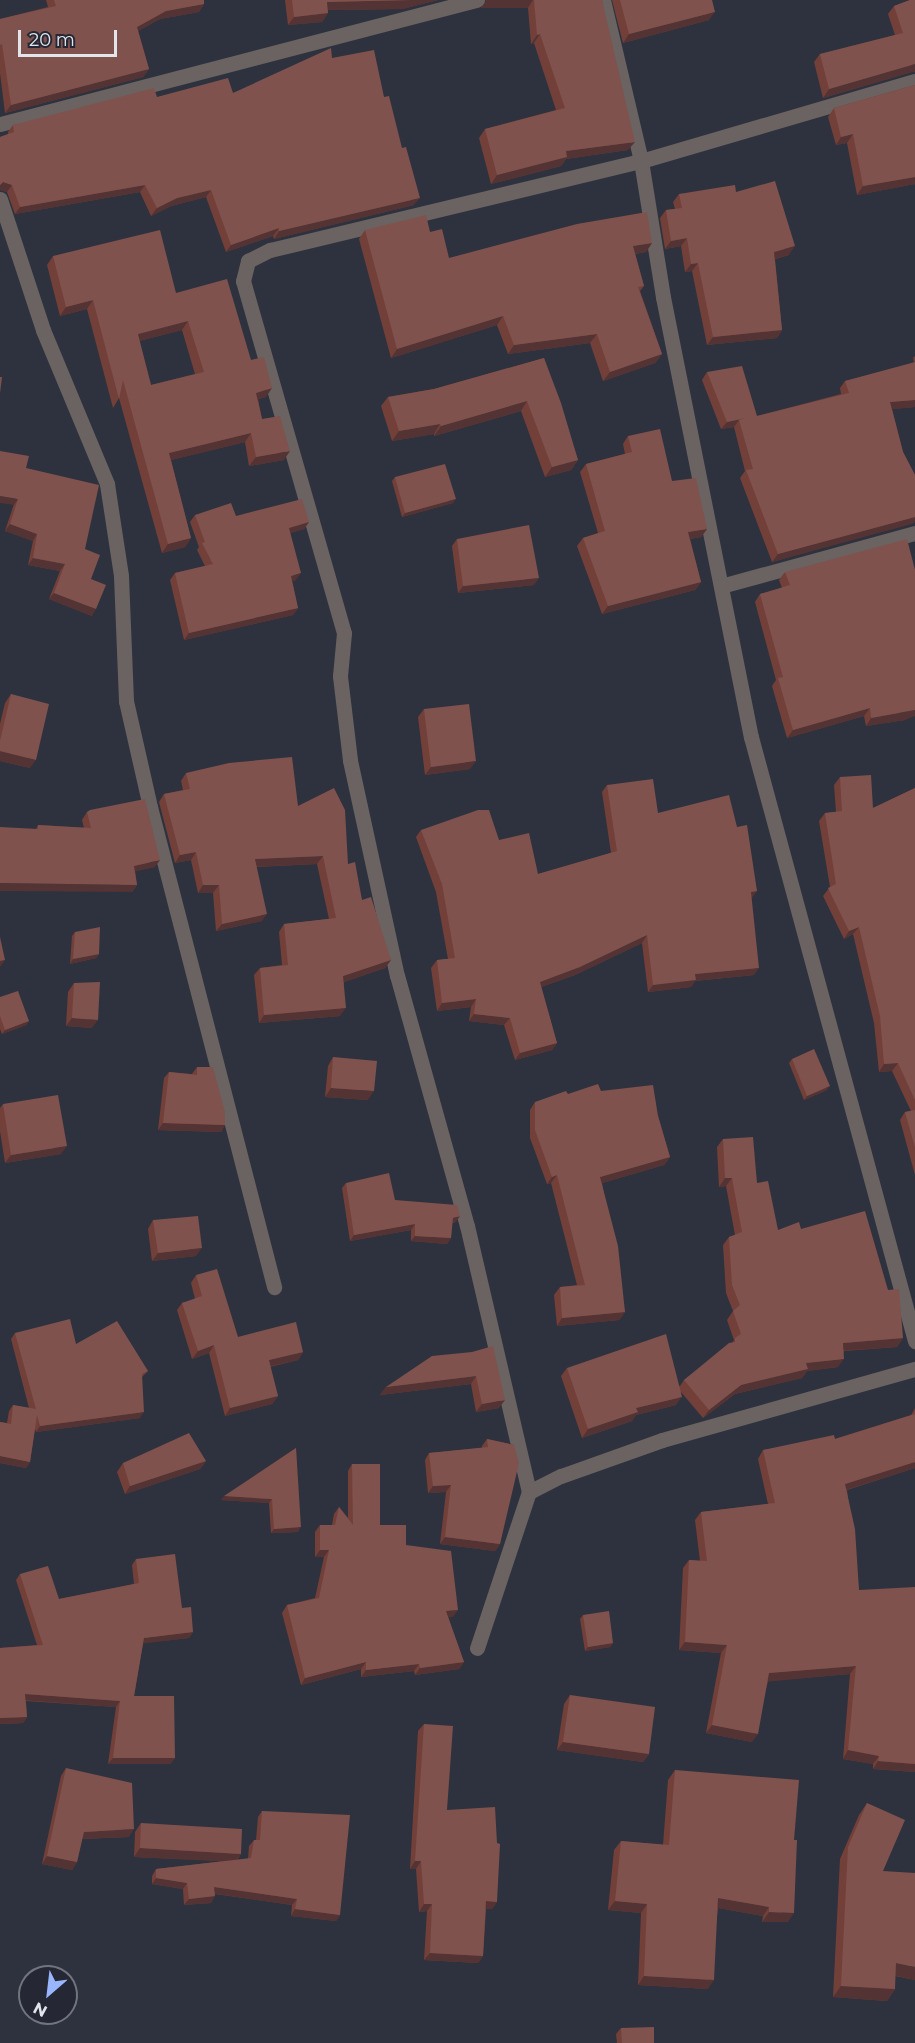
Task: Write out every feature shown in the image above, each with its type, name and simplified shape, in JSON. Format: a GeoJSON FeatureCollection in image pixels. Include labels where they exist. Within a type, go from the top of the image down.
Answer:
{"type":"FeatureCollection","features":[{"type":"Feature","properties":{"kind":"street"},"geometry":{"type":"LineString","coordinates":[[0,124],[477,0]]}},
{"type":"Feature","properties":{"kind":"street"},"geometry":{"type":"LineString","coordinates":[[603,0],[641,161],[663,297],[751,737],[915,1341]]}},
{"type":"Feature","properties":{"kind":"street"},"geometry":{"type":"LineString","coordinates":[[477,1648],[529,1492],[466,1226],[397,976],[350,760],[340,676],[344,633],[243,281],[248,261],[270,250],[641,161],[915,81]]}},
{"type":"Feature","properties":{"kind":"street"},"geometry":{"type":"LineString","coordinates":[[0,199],[43,330],[107,484],[121,576],[126,701],[150,807],[274,1287]]}},
{"type":"Feature","properties":{"kind":"street"},"geometry":{"type":"LineString","coordinates":[[721,586],[915,533]]}},
{"type":"Feature","properties":{"kind":"street"},"geometry":{"type":"LineString","coordinates":[[529,1492],[561,1476],[662,1440],[915,1369]]}},
{"type":"Feature","properties":{"kind":"building"},"geometry":{"type":"Polygon","coordinates":[[[54,0],[204,0],[204,4],[166,11],[137,27],[149,69],[11,105],[2,44],[0,45],[0,19],[56,6],[54,0]]]}},
{"type":"Feature","properties":{"kind":"building"},"geometry":{"type":"Polygon","coordinates":[[[292,0],[411,0],[327,2],[328,13],[294,17],[292,0]]]}},
{"type":"Feature","properties":{"kind":"building"},"geometry":{"type":"Polygon","coordinates":[[[534,0],[602,0],[635,142],[566,151],[567,157],[497,175],[485,129],[565,108],[540,34],[537,35],[534,0]]]}},
{"type":"Feature","properties":{"kind":"building"},"geometry":{"type":"Polygon","coordinates":[[[620,0],[712,0],[715,12],[629,34],[620,0]]]}},
{"type":"Feature","properties":{"kind":"building"},"geometry":{"type":"Polygon","coordinates":[[[915,0],[915,64],[829,89],[820,54],[903,33],[894,6],[915,0]]]}},
{"type":"Feature","properties":{"kind":"building"},"geometry":{"type":"Polygon","coordinates":[[[331,48],[332,58],[374,50],[384,97],[389,96],[402,148],[406,147],[420,198],[279,231],[279,228],[231,245],[211,190],[177,198],[157,208],[145,185],[20,207],[12,185],[3,182],[0,185],[0,137],[14,132],[13,125],[154,88],[157,97],[228,78],[233,93],[331,48]]]}},
{"type":"Feature","properties":{"kind":"building"},"geometry":{"type":"Polygon","coordinates":[[[915,85],[915,177],[863,186],[853,134],[841,137],[834,108],[915,85]]]}},
{"type":"Feature","properties":{"kind":"building"},"geometry":{"type":"Polygon","coordinates":[[[775,181],[795,246],[774,252],[782,330],[713,337],[698,263],[691,264],[687,238],[671,241],[666,210],[682,208],[679,194],[735,185],[736,192],[775,181]]]}},
{"type":"Feature","properties":{"kind":"building"},"geometry":{"type":"Polygon","coordinates":[[[647,212],[652,243],[633,246],[644,286],[638,287],[662,354],[610,372],[597,334],[514,345],[503,316],[397,349],[365,230],[426,215],[430,232],[442,229],[449,258],[577,224],[647,212]]]}},
{"type":"Feature","properties":{"kind":"building"},"geometry":{"type":"Polygon","coordinates":[[[160,230],[176,293],[227,279],[251,360],[264,357],[272,388],[256,393],[262,419],[280,416],[290,451],[256,457],[251,433],[169,453],[191,538],[168,544],[123,380],[119,399],[93,300],[66,307],[53,256],[160,230]],[[188,321],[138,334],[151,385],[204,372],[188,321]]]}},
{"type":"Feature","properties":{"kind":"building"},"geometry":{"type":"Polygon","coordinates":[[[544,358],[561,403],[578,460],[552,467],[527,401],[441,426],[440,424],[399,431],[388,397],[434,389],[544,358]]]}},
{"type":"Feature","properties":{"kind":"building"},"geometry":{"type":"Polygon","coordinates":[[[915,362],[915,400],[890,402],[903,452],[915,475],[915,517],[778,554],[746,470],[753,469],[739,420],[746,418],[727,422],[707,372],[742,366],[757,416],[849,393],[845,381],[915,362]]]}},
{"type":"Feature","properties":{"kind":"building"},"geometry":{"type":"Polygon","coordinates":[[[660,429],[672,481],[696,478],[707,529],[688,532],[701,582],[608,606],[583,538],[605,531],[586,464],[632,452],[628,436],[660,429]]]}},
{"type":"Feature","properties":{"kind":"building"},"geometry":{"type":"Polygon","coordinates":[[[0,451],[29,456],[26,468],[99,485],[85,549],[100,555],[91,579],[106,585],[96,609],[54,593],[65,564],[33,558],[37,534],[10,524],[18,499],[0,496],[0,451]]]}},
{"type":"Feature","properties":{"kind":"building"},"geometry":{"type":"Polygon","coordinates":[[[445,464],[456,499],[405,513],[395,477],[445,464]]]}},
{"type":"Feature","properties":{"kind":"building"},"geometry":{"type":"Polygon","coordinates":[[[302,499],[309,522],[289,528],[301,573],[291,576],[298,608],[189,633],[175,573],[213,564],[202,543],[205,542],[195,515],[231,503],[236,516],[302,499]]]}},
{"type":"Feature","properties":{"kind":"building"},"geometry":{"type":"Polygon","coordinates":[[[529,525],[539,578],[463,586],[457,539],[529,525]]]}},
{"type":"Feature","properties":{"kind":"building"},"geometry":{"type":"Polygon","coordinates":[[[907,539],[915,570],[915,710],[871,718],[870,708],[793,730],[778,678],[783,677],[760,594],[790,585],[785,572],[907,539]]]}},
{"type":"Feature","properties":{"kind":"building"},"geometry":{"type":"Polygon","coordinates":[[[11,694],[49,704],[36,760],[0,751],[0,741],[11,694]]]}},
{"type":"Feature","properties":{"kind":"building"},"geometry":{"type":"Polygon","coordinates":[[[469,704],[476,761],[431,767],[424,709],[469,704]]]}},
{"type":"Feature","properties":{"kind":"building"},"geometry":{"type":"Polygon","coordinates":[[[292,757],[298,806],[334,788],[345,810],[348,864],[355,862],[362,900],[371,897],[391,960],[343,976],[346,1008],[264,1015],[260,968],[288,965],[284,924],[336,918],[323,856],[255,859],[267,914],[222,924],[219,885],[203,885],[196,852],[180,855],[164,794],[190,789],[186,773],[229,763],[292,757]]]}},
{"type":"Feature","properties":{"kind":"building"},"geometry":{"type":"Polygon","coordinates":[[[871,775],[873,808],[915,788],[915,1100],[898,1063],[884,1064],[880,1016],[859,927],[849,931],[828,888],[836,884],[825,813],[842,811],[840,777],[871,775]]]}},
{"type":"Feature","properties":{"kind":"building"},"geometry":{"type":"Polygon","coordinates":[[[653,779],[658,813],[729,795],[737,827],[747,825],[757,891],[751,892],[759,968],[695,974],[696,980],[653,985],[647,935],[580,967],[540,982],[557,1043],[520,1053],[510,1018],[474,1014],[476,999],[442,1003],[437,960],[455,958],[442,884],[421,830],[478,810],[489,810],[499,840],[529,833],[538,874],[617,851],[607,785],[653,779]]]}},
{"type":"Feature","properties":{"kind":"building"},"geometry":{"type":"Polygon","coordinates":[[[145,799],[160,860],[134,866],[137,885],[0,883],[0,827],[38,829],[38,825],[91,828],[87,812],[90,810],[145,799]]]}},
{"type":"Feature","properties":{"kind":"building"},"geometry":{"type":"Polygon","coordinates":[[[100,927],[99,954],[73,959],[75,932],[100,927]]]}},
{"type":"Feature","properties":{"kind":"building"},"geometry":{"type":"Polygon","coordinates":[[[0,937],[5,960],[0,961],[0,937]]]}},
{"type":"Feature","properties":{"kind":"building"},"geometry":{"type":"Polygon","coordinates":[[[100,982],[98,1020],[72,1018],[74,983],[100,982]]]}},
{"type":"Feature","properties":{"kind":"building"},"geometry":{"type":"Polygon","coordinates":[[[18,991],[29,1021],[5,1030],[0,1016],[0,997],[18,991]]]}},
{"type":"Feature","properties":{"kind":"building"},"geometry":{"type":"Polygon","coordinates":[[[814,1049],[830,1086],[807,1096],[792,1059],[814,1049]]]}},
{"type":"Feature","properties":{"kind":"building"},"geometry":{"type":"Polygon","coordinates":[[[333,1057],[377,1061],[374,1091],[331,1088],[333,1057]]]}},
{"type":"Feature","properties":{"kind":"building"},"geometry":{"type":"Polygon","coordinates":[[[197,1067],[213,1067],[225,1112],[225,1125],[163,1123],[169,1072],[197,1075],[197,1067]]]}},
{"type":"Feature","properties":{"kind":"building"},"geometry":{"type":"Polygon","coordinates":[[[598,1084],[601,1091],[653,1085],[658,1116],[670,1157],[600,1177],[618,1246],[625,1312],[562,1318],[560,1287],[585,1285],[557,1175],[552,1177],[535,1130],[535,1102],[566,1091],[568,1094],[598,1084]]]}},
{"type":"Feature","properties":{"kind":"building"},"geometry":{"type":"Polygon","coordinates":[[[58,1095],[67,1146],[11,1155],[3,1104],[58,1095]]]}},
{"type":"Feature","properties":{"kind":"building"},"geometry":{"type":"Polygon","coordinates":[[[915,1110],[915,1147],[905,1112],[915,1110]]]}},
{"type":"Feature","properties":{"kind":"building"},"geometry":{"type":"Polygon","coordinates":[[[753,1137],[757,1183],[768,1181],[778,1230],[799,1222],[801,1229],[865,1211],[888,1290],[899,1289],[903,1338],[843,1343],[844,1359],[806,1363],[808,1369],[741,1385],[709,1410],[684,1380],[729,1343],[735,1342],[735,1338],[741,1334],[733,1311],[740,1305],[732,1285],[729,1237],[742,1232],[732,1178],[725,1178],[723,1139],[753,1137]]]}},
{"type":"Feature","properties":{"kind":"building"},"geometry":{"type":"Polygon","coordinates":[[[389,1173],[395,1200],[457,1205],[460,1216],[453,1218],[451,1238],[415,1236],[415,1224],[354,1235],[346,1183],[389,1173]]]}},
{"type":"Feature","properties":{"kind":"building"},"geometry":{"type":"Polygon","coordinates":[[[198,1216],[202,1248],[158,1253],[153,1220],[198,1216]]]}},
{"type":"Feature","properties":{"kind":"building"},"geometry":{"type":"Polygon","coordinates":[[[217,1269],[238,1337],[296,1322],[303,1352],[269,1360],[278,1396],[230,1408],[214,1345],[198,1351],[182,1303],[202,1296],[196,1275],[217,1269]]]}},
{"type":"Feature","properties":{"kind":"building"},"geometry":{"type":"Polygon","coordinates":[[[70,1319],[76,1344],[117,1321],[148,1371],[142,1374],[144,1412],[40,1426],[37,1415],[30,1462],[0,1456],[0,1422],[11,1424],[13,1405],[36,1409],[15,1333],[70,1319]]]}},
{"type":"Feature","properties":{"kind":"building"},"geometry":{"type":"Polygon","coordinates":[[[666,1334],[682,1397],[636,1408],[638,1412],[588,1429],[567,1368],[666,1334]]]}},
{"type":"Feature","properties":{"kind":"building"},"geometry":{"type":"Polygon","coordinates":[[[493,1346],[505,1400],[482,1404],[476,1376],[386,1387],[432,1356],[472,1352],[493,1346]]]}},
{"type":"Feature","properties":{"kind":"building"},"geometry":{"type":"Polygon","coordinates":[[[915,1414],[915,1462],[845,1484],[855,1529],[859,1590],[915,1587],[915,1764],[878,1761],[879,1756],[848,1750],[856,1666],[769,1673],[758,1734],[712,1725],[727,1645],[685,1642],[689,1560],[707,1561],[701,1512],[775,1503],[763,1450],[834,1435],[835,1439],[915,1414]]]}},
{"type":"Feature","properties":{"kind":"building"},"geometry":{"type":"Polygon","coordinates":[[[189,1433],[206,1461],[130,1486],[123,1463],[189,1433]]]}},
{"type":"Feature","properties":{"kind":"building"},"geometry":{"type":"Polygon","coordinates":[[[487,1439],[514,1445],[519,1463],[500,1544],[445,1537],[451,1485],[433,1486],[429,1453],[488,1447],[487,1439]]]}},
{"type":"Feature","properties":{"kind":"building"},"geometry":{"type":"Polygon","coordinates":[[[296,1448],[301,1527],[274,1529],[272,1499],[224,1496],[296,1448]]]}},
{"type":"Feature","properties":{"kind":"building"},"geometry":{"type":"Polygon","coordinates":[[[352,1464],[380,1464],[380,1525],[406,1525],[406,1545],[451,1551],[458,1610],[446,1611],[464,1662],[420,1668],[419,1664],[366,1670],[366,1662],[305,1678],[287,1605],[319,1598],[329,1550],[320,1550],[320,1525],[335,1525],[339,1507],[353,1525],[352,1464]]]}},
{"type":"Feature","properties":{"kind":"building"},"geometry":{"type":"Polygon","coordinates":[[[175,1554],[182,1608],[191,1607],[193,1632],[144,1638],[134,1696],[174,1696],[175,1758],[113,1758],[120,1701],[25,1694],[27,1717],[0,1718],[0,1648],[43,1645],[20,1574],[48,1566],[59,1599],[139,1583],[136,1559],[175,1554]]]}},
{"type":"Feature","properties":{"kind":"building"},"geometry":{"type":"Polygon","coordinates":[[[609,1611],[613,1643],[588,1647],[583,1615],[609,1611]]]}},
{"type":"Feature","properties":{"kind":"building"},"geometry":{"type":"Polygon","coordinates":[[[570,1695],[655,1707],[649,1754],[563,1742],[570,1695]]]}},
{"type":"Feature","properties":{"kind":"building"},"geometry":{"type":"Polygon","coordinates":[[[424,1724],[453,1726],[447,1810],[495,1807],[497,1843],[500,1844],[497,1902],[486,1901],[483,1956],[430,1953],[432,1904],[424,1904],[421,1861],[415,1861],[424,1724]]]}},
{"type":"Feature","properties":{"kind":"building"},"geometry":{"type":"Polygon","coordinates":[[[66,1768],[132,1783],[134,1829],[84,1832],[77,1862],[47,1856],[66,1768]]]}},
{"type":"Feature","properties":{"kind":"building"},"geometry":{"type":"Polygon","coordinates":[[[675,1770],[799,1780],[794,1840],[797,1840],[794,1913],[769,1912],[769,1907],[718,1898],[714,1980],[644,1976],[647,1904],[615,1901],[621,1841],[669,1845],[675,1770]]]}},
{"type":"Feature","properties":{"kind":"building"},"geometry":{"type":"Polygon","coordinates":[[[867,1803],[905,1820],[883,1871],[915,1873],[915,1967],[896,1963],[895,1989],[841,1986],[848,1847],[867,1803]]]}},
{"type":"Feature","properties":{"kind":"building"},"geometry":{"type":"Polygon","coordinates":[[[262,1811],[350,1815],[340,1915],[295,1909],[297,1899],[214,1887],[215,1896],[189,1899],[187,1883],[156,1878],[156,1869],[251,1858],[254,1840],[260,1840],[262,1811]]]}},
{"type":"Feature","properties":{"kind":"building"},"geometry":{"type":"Polygon","coordinates":[[[141,1823],[242,1829],[241,1854],[140,1848],[141,1823]]]}},
{"type":"Feature","properties":{"kind":"building"},"geometry":{"type":"Polygon","coordinates":[[[654,2027],[654,2043],[622,2043],[621,2028],[654,2027]]]}}]}
